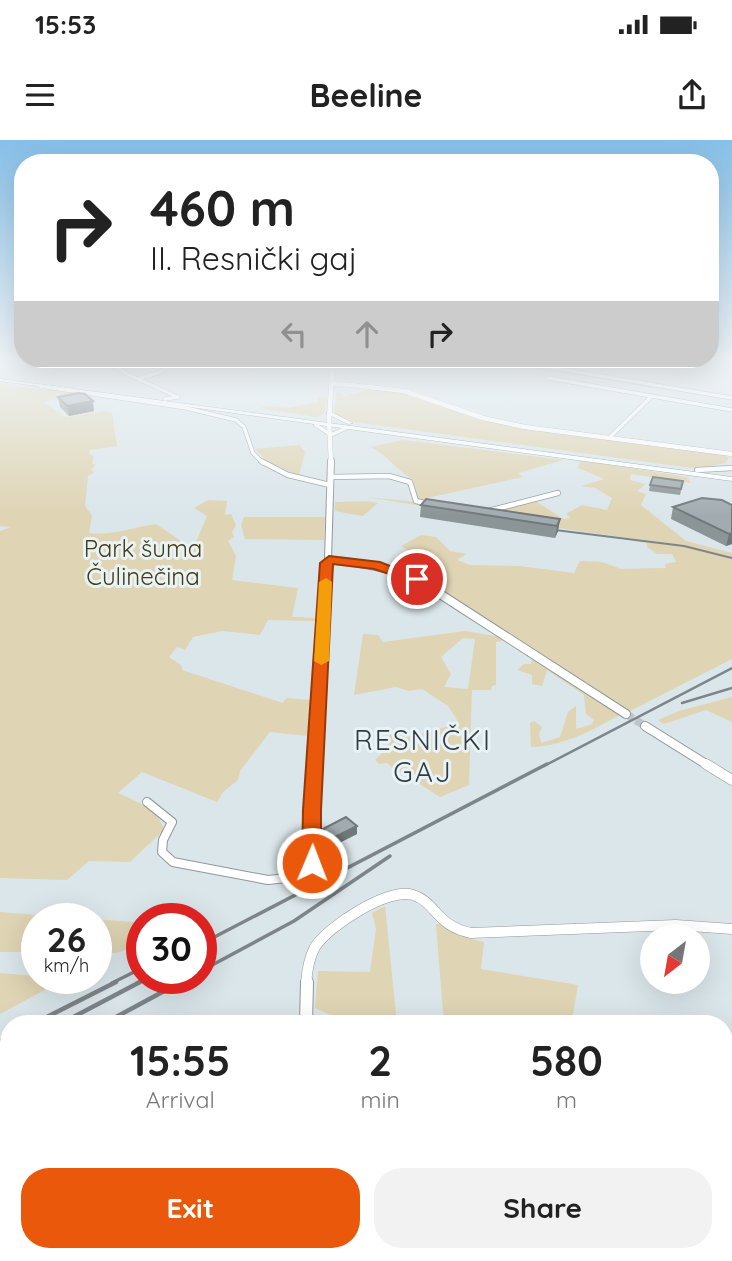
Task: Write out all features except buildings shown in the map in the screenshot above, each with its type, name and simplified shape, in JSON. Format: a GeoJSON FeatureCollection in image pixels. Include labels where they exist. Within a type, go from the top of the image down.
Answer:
{"type":"FeatureCollection","features":[{"type":"Feature","properties":{"kind":"main road"},"geometry":{"type":"LineString","coordinates":[[203,412],[219,411]]}},
{"type":"Feature","properties":{"kind":"main road"},"geometry":{"type":"LineString","coordinates":[[228,411],[300,421],[359,425],[728,476]]}},
{"type":"Feature","properties":{"kind":"main road"},"geometry":{"type":"LineString","coordinates":[[254,411],[351,428],[728,476]]}},
{"type":"Feature","properties":{"kind":"main road"},"geometry":{"type":"LineString","coordinates":[[310,419],[330,412],[359,425]]}},
{"type":"Feature","properties":{"kind":"main road"},"geometry":{"type":"LineString","coordinates":[[300,421],[313,424],[331,435],[338,430],[351,428]]}},
{"type":"Feature","properties":{"kind":"street"},"geometry":{"type":"LineString","coordinates":[[199,411],[242,423],[249,436],[252,452],[270,467],[295,477],[330,485]]}},
{"type":"Feature","properties":{"kind":"street"},"geometry":{"type":"LineString","coordinates":[[463,411],[525,427],[732,454]]}},
{"type":"Feature","properties":{"kind":"street"},"geometry":{"type":"LineString","coordinates":[[609,438],[636,411]]}},
{"type":"Feature","properties":{"kind":"street"},"geometry":{"type":"LineString","coordinates":[[329,559],[330,412]]}},
{"type":"Feature","properties":{"kind":"street"},"geometry":{"type":"LineString","coordinates":[[697,470],[731,466],[728,476]]}},
{"type":"Feature","properties":{"kind":"street"},"geometry":{"type":"LineString","coordinates":[[330,477],[398,477],[410,482],[416,501],[440,505]]}},
{"type":"Feature","properties":{"kind":"street"},"geometry":{"type":"LineString","coordinates":[[481,512],[558,493]]}},
{"type":"Feature","properties":{"kind":"street"},"geometry":{"type":"LineString","coordinates":[[329,559],[386,567],[417,579],[626,713]]}},
{"type":"Feature","properties":{"kind":"street"},"geometry":{"type":"LineString","coordinates":[[147,802],[173,822],[161,846],[162,852],[173,862],[268,880],[287,878],[312,863],[325,565],[329,559]]}},
{"type":"Feature","properties":{"kind":"street"},"geometry":{"type":"LineString","coordinates":[[645,726],[732,780]]}},
{"type":"Feature","properties":{"kind":"street"},"geometry":{"type":"LineString","coordinates":[[306,1015],[307,967],[314,944],[350,916],[405,892],[425,901],[445,923],[471,933],[487,935],[676,925],[732,930]]}},
{"type":"Feature","properties":{"kind":"green space","name":"Park šuma Čulinečina"},"geometry":{"type":"Polygon","coordinates":[[[0,411],[57,411],[66,417],[102,411],[112,413],[117,446],[90,450],[89,453],[94,457],[92,463],[95,465],[91,470],[94,473],[88,476],[85,506],[92,516],[89,533],[115,532],[156,524],[181,541],[180,552],[192,552],[207,516],[194,508],[208,500],[227,501],[225,515],[231,514],[236,525],[232,532],[234,537],[228,541],[236,556],[232,580],[298,588],[292,617],[318,618],[318,621],[268,620],[260,635],[222,631],[193,637],[185,650],[177,647],[169,657],[182,666],[182,670],[283,703],[286,698],[311,700],[309,736],[270,732],[240,771],[238,780],[223,792],[217,802],[142,772],[118,793],[152,811],[164,830],[130,862],[89,861],[67,880],[0,878],[0,531],[11,527],[0,526],[0,411]]]}},
{"type":"Feature","properties":{"kind":"green space"},"geometry":{"type":"Polygon","coordinates":[[[281,411],[325,411],[316,417],[281,411]]]}},
{"type":"Feature","properties":{"kind":"green space"},"geometry":{"type":"Polygon","coordinates":[[[460,411],[490,421],[723,454],[729,458],[725,463],[699,469],[354,422],[340,418],[334,412],[460,411]]]}},
{"type":"Feature","properties":{"kind":"green space"},"geometry":{"type":"Polygon","coordinates":[[[404,440],[563,460],[518,473],[523,477],[418,500],[413,480],[370,447],[404,440]]]}},
{"type":"Feature","properties":{"kind":"green space"},"geometry":{"type":"Polygon","coordinates":[[[299,445],[305,452],[299,476],[267,462],[255,449],[299,445]]]}},
{"type":"Feature","properties":{"kind":"green space"},"geometry":{"type":"Polygon","coordinates":[[[580,460],[687,477],[691,483],[631,474],[630,480],[646,484],[637,491],[646,494],[641,505],[686,541],[732,553],[732,557],[683,545],[366,497],[500,510],[534,500],[563,519],[571,518],[566,514],[582,505],[607,510],[612,498],[595,488],[581,486],[604,479],[578,468],[580,460]]]}},
{"type":"Feature","properties":{"kind":"green space"},"geometry":{"type":"Polygon","coordinates":[[[335,502],[378,503],[363,516],[335,511],[335,502]]]}},
{"type":"Feature","properties":{"kind":"green space"},"geometry":{"type":"Polygon","coordinates":[[[244,517],[325,517],[324,540],[245,539],[241,525],[244,517]]]}},
{"type":"Feature","properties":{"kind":"green space"},"geometry":{"type":"Polygon","coordinates":[[[421,535],[436,537],[450,551],[466,554],[457,560],[470,565],[519,566],[574,573],[580,561],[602,562],[621,569],[666,568],[665,564],[676,562],[672,554],[657,554],[647,547],[647,543],[622,539],[683,546],[732,559],[732,659],[630,711],[423,580],[429,562],[401,546],[421,535]]]}},
{"type":"Feature","properties":{"kind":"green space"},"geometry":{"type":"Polygon","coordinates":[[[465,631],[501,637],[502,641],[496,642],[496,685],[492,686],[491,690],[472,690],[469,785],[440,797],[397,772],[387,763],[379,764],[375,760],[387,749],[390,734],[411,737],[459,723],[448,706],[422,689],[409,691],[396,687],[354,695],[363,634],[378,635],[383,642],[465,631]],[[463,638],[441,657],[451,674],[444,687],[468,689],[475,639],[463,638]]]}},
{"type":"Feature","properties":{"kind":"green space"},"geometry":{"type":"Polygon","coordinates":[[[532,659],[621,714],[566,741],[531,747],[530,723],[534,721],[542,727],[539,734],[541,743],[560,737],[568,712],[576,706],[576,729],[592,724],[594,720],[586,714],[584,695],[547,670],[542,686],[532,684],[532,675],[517,670],[524,664],[531,664],[532,659]]]}},
{"type":"Feature","properties":{"kind":"green space"},"geometry":{"type":"Polygon","coordinates":[[[732,697],[732,722],[706,710],[664,724],[658,720],[679,711],[732,697]]]}},
{"type":"Feature","properties":{"kind":"green space"},"geometry":{"type":"Polygon","coordinates":[[[385,906],[396,1015],[331,1015],[315,1008],[318,971],[370,972],[376,929],[372,913],[385,906]]]}},
{"type":"Feature","properties":{"kind":"green space"},"geometry":{"type":"Polygon","coordinates":[[[0,912],[21,914],[21,952],[0,952],[0,912]]]}},
{"type":"Feature","properties":{"kind":"green space"},"geometry":{"type":"Polygon","coordinates":[[[112,920],[126,922],[126,950],[112,953],[112,920]]]}},
{"type":"Feature","properties":{"kind":"green space"},"geometry":{"type":"Polygon","coordinates":[[[436,924],[441,924],[460,936],[484,942],[481,969],[578,985],[573,1015],[443,1015],[436,924]]]}},
{"type":"Feature","properties":{"kind":"green space"},"geometry":{"type":"Polygon","coordinates":[[[0,973],[21,975],[21,994],[37,994],[0,1014],[0,973]]]}},
{"type":"Feature","properties":{"kind":"tunnel"},"geometry":{"type":"LineString","coordinates":[[626,714],[645,726]]}},
{"type":"Feature","properties":{"kind":"railway"},"geometry":{"type":"LineString","coordinates":[[539,528],[684,546],[732,558]]}},
{"type":"Feature","properties":{"kind":"railway"},"geometry":{"type":"LineString","coordinates":[[544,766],[732,668]]}},
{"type":"Feature","properties":{"kind":"railway"},"geometry":{"type":"LineString","coordinates":[[682,703],[732,688]]}},
{"type":"Feature","properties":{"kind":"railway"},"geometry":{"type":"LineString","coordinates":[[217,936],[547,764]]}},
{"type":"Feature","properties":{"kind":"railway"},"geometry":{"type":"LineString","coordinates":[[217,962],[294,921],[390,856]]}},
{"type":"Feature","properties":{"kind":"railway"},"geometry":{"type":"LineString","coordinates":[[112,983],[126,976]]}},
{"type":"Feature","properties":{"kind":"railway"},"geometry":{"type":"LineString","coordinates":[[51,1015],[116,982]]}},
{"type":"Feature","properties":{"kind":"railway"},"geometry":{"type":"LineString","coordinates":[[77,1015],[126,989]]}},
{"type":"Feature","properties":{"kind":"railway"},"geometry":{"type":"LineString","coordinates":[[120,1015],[159,994]]}},
{"type":"Feature","properties":{"kind":"slow traffic"},"geometry":{"type":"LineString","coordinates":[[321,661],[326,582]]}},
{"type":"Feature","properties":{"kind":"district","name":"RESNIČKI GAJ"},"geometry":{"type":"Point","coordinates":[423,755]}},
{"type":"Feature","properties":{"kind":"route"},"geometry":{"type":"LineString","coordinates":[[312,863],[312,810],[326,590],[325,565],[329,559],[376,565],[417,579]]}}]}
